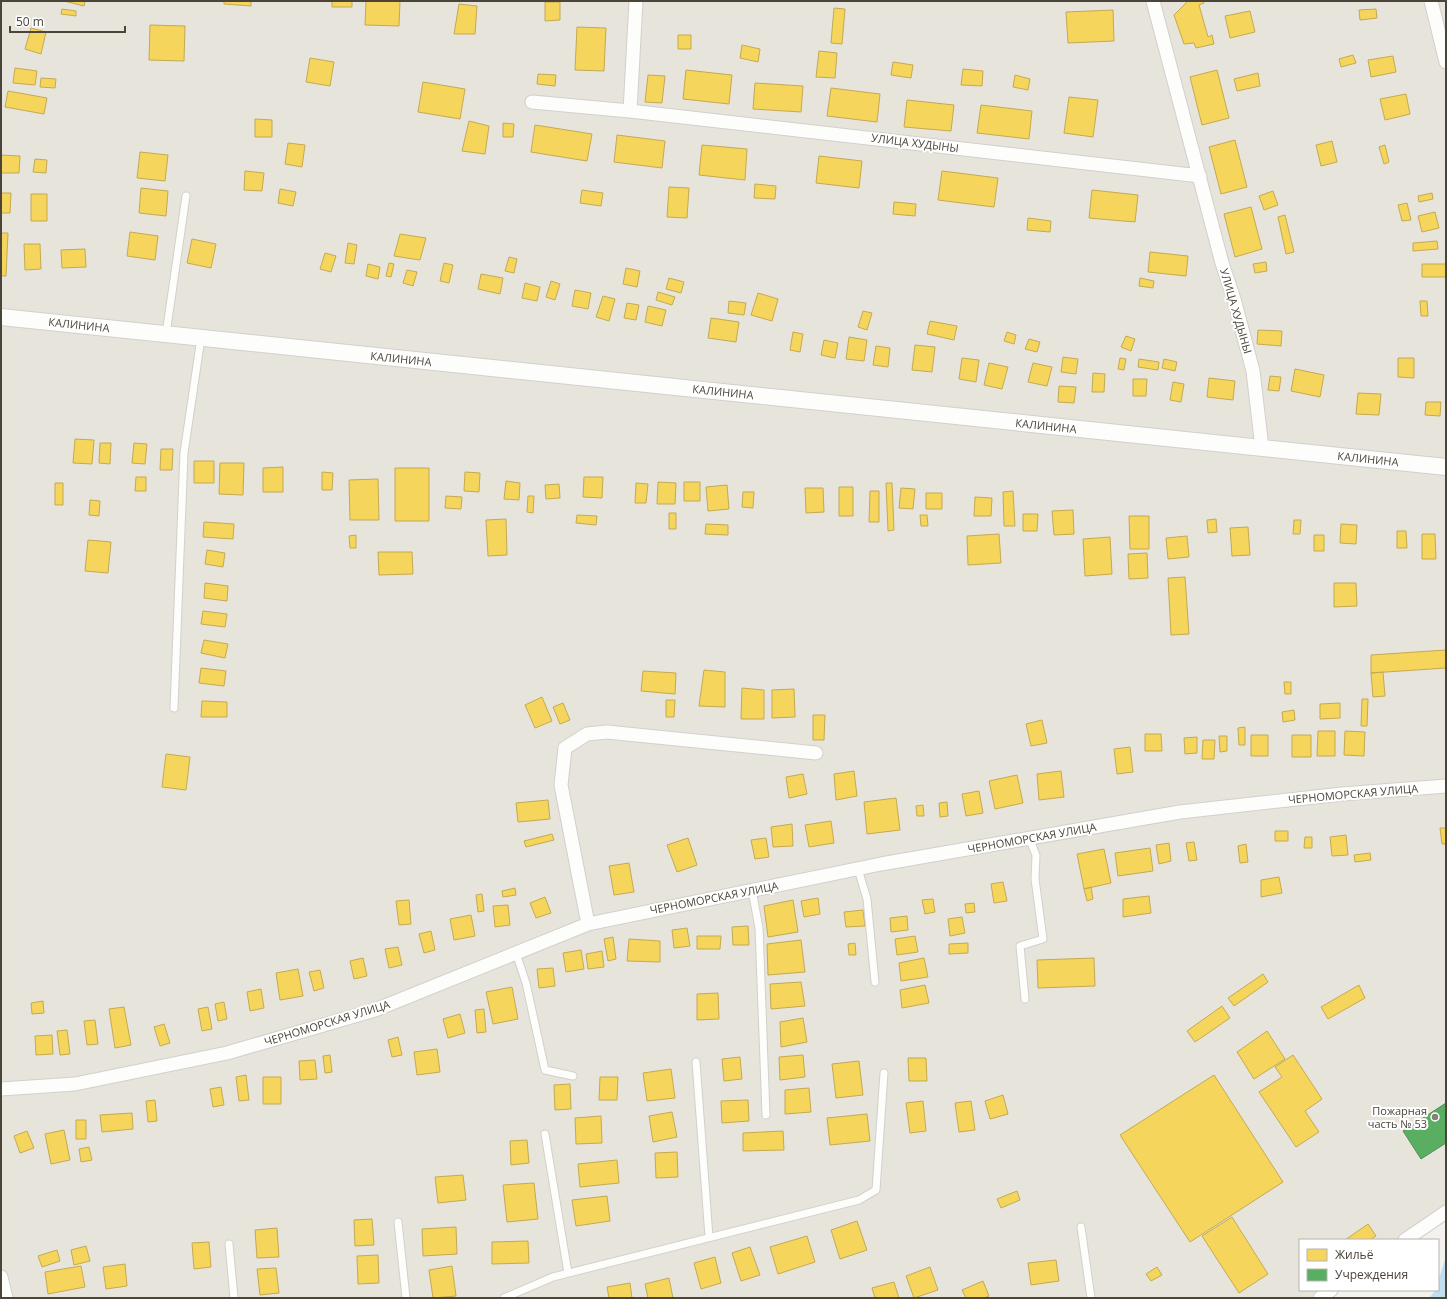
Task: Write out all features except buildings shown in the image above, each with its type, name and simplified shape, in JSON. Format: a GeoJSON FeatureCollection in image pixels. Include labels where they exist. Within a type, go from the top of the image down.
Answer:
{"type":"FeatureCollection","features":[{"type":"Feature","properties":{"kind":"street"},"geometry":{"type":"LineString","coordinates":[[630,111],[636,1]]}},
{"type":"Feature","properties":{"kind":"street","name":"УЛИЦА ХУДЫНЫ"},"geometry":{"type":"LineString","coordinates":[[1153,1],[1222,263],[1234,299],[1253,371],[1262,448]]}},
{"type":"Feature","properties":{"kind":"street"},"geometry":{"type":"LineString","coordinates":[[1431,1],[1446,62]]}},
{"type":"Feature","properties":{"kind":"street","name":"УЛИЦА ХУДЫНЫ"},"geometry":{"type":"LineString","coordinates":[[532,102],[630,111],[1200,176]]}},
{"type":"Feature","properties":{"kind":"street","name":"КАЛИНИНА"},"geometry":{"type":"LineString","coordinates":[[1,317],[1446,467]]}},
{"type":"Feature","properties":{"kind":"street"},"geometry":{"type":"LineString","coordinates":[[588,924],[561,785],[565,748],[587,734],[607,732],[816,753]]}},
{"type":"Feature","properties":{"kind":"street","name":"ЧЕРНОМОРСКАЯ УЛИЦА"},"geometry":{"type":"LineString","coordinates":[[1,1089],[75,1084],[227,1052],[375,1010],[588,924],[858,869],[1180,812],[1342,794],[1446,786]]}},
{"type":"Feature","properties":{"kind":"street"},"geometry":{"type":"LineString","coordinates":[[1406,1239],[1446,1212]]}},
{"type":"Feature","properties":{"kind":"street"},"geometry":{"type":"LineString","coordinates":[[1,1276],[6,1298]]}},
{"type":"Feature","properties":{"kind":"street"},"geometry":{"type":"LineString","coordinates":[[1320,1298],[1330,1291]]}},
{"type":"Feature","properties":{"kind":"lane"},"geometry":{"type":"LineString","coordinates":[[166,334],[186,196]]}},
{"type":"Feature","properties":{"kind":"lane"},"geometry":{"type":"LineString","coordinates":[[174,708],[184,453],[201,338]]}},
{"type":"Feature","properties":{"kind":"lane"},"geometry":{"type":"LineString","coordinates":[[1025,999],[1020,946],[1043,939],[1035,879],[1036,855],[1029,838]]}},
{"type":"Feature","properties":{"kind":"lane"},"geometry":{"type":"LineString","coordinates":[[858,869],[867,899],[876,982]]}},
{"type":"Feature","properties":{"kind":"lane"},"geometry":{"type":"LineString","coordinates":[[752,890],[759,928],[766,1115]]}},
{"type":"Feature","properties":{"kind":"lane"},"geometry":{"type":"LineString","coordinates":[[516,953],[526,982],[545,1070],[573,1076]]}},
{"type":"Feature","properties":{"kind":"lane"},"geometry":{"type":"LineString","coordinates":[[696,1062],[709,1237]]}},
{"type":"Feature","properties":{"kind":"lane"},"geometry":{"type":"LineString","coordinates":[[504,1298],[553,1277],[859,1200],[876,1190],[884,1073]]}},
{"type":"Feature","properties":{"kind":"lane"},"geometry":{"type":"LineString","coordinates":[[545,1134],[568,1273]]}},
{"type":"Feature","properties":{"kind":"lane"},"geometry":{"type":"LineString","coordinates":[[398,1222],[406,1298]]}},
{"type":"Feature","properties":{"kind":"lane"},"geometry":{"type":"LineString","coordinates":[[1081,1227],[1092,1298]]}},
{"type":"Feature","properties":{"kind":"lane"},"geometry":{"type":"LineString","coordinates":[[229,1244],[234,1298]]}},
{"type":"Feature","properties":{"kind":"shaded area"},"geometry":{"type":"Polygon","coordinates":[[[1,1],[1446,1],[1446,1212],[1406,1239],[1299,1239],[1299,1291],[1330,1291],[1320,1298],[1,1298],[1,1]]]}},
{"type":"Feature","properties":{"kind":"water"},"geometry":{"type":"Polygon","coordinates":[[[1446,1256],[1446,1298],[1429,1298],[1435,1291],[1439,1291],[1439,1279],[1446,1256]]]}},
{"type":"Feature","properties":{"kind":"place","name":"Пожарная часть № 53"},"geometry":{"type":"Point","coordinates":[1435,1117]}}]}
